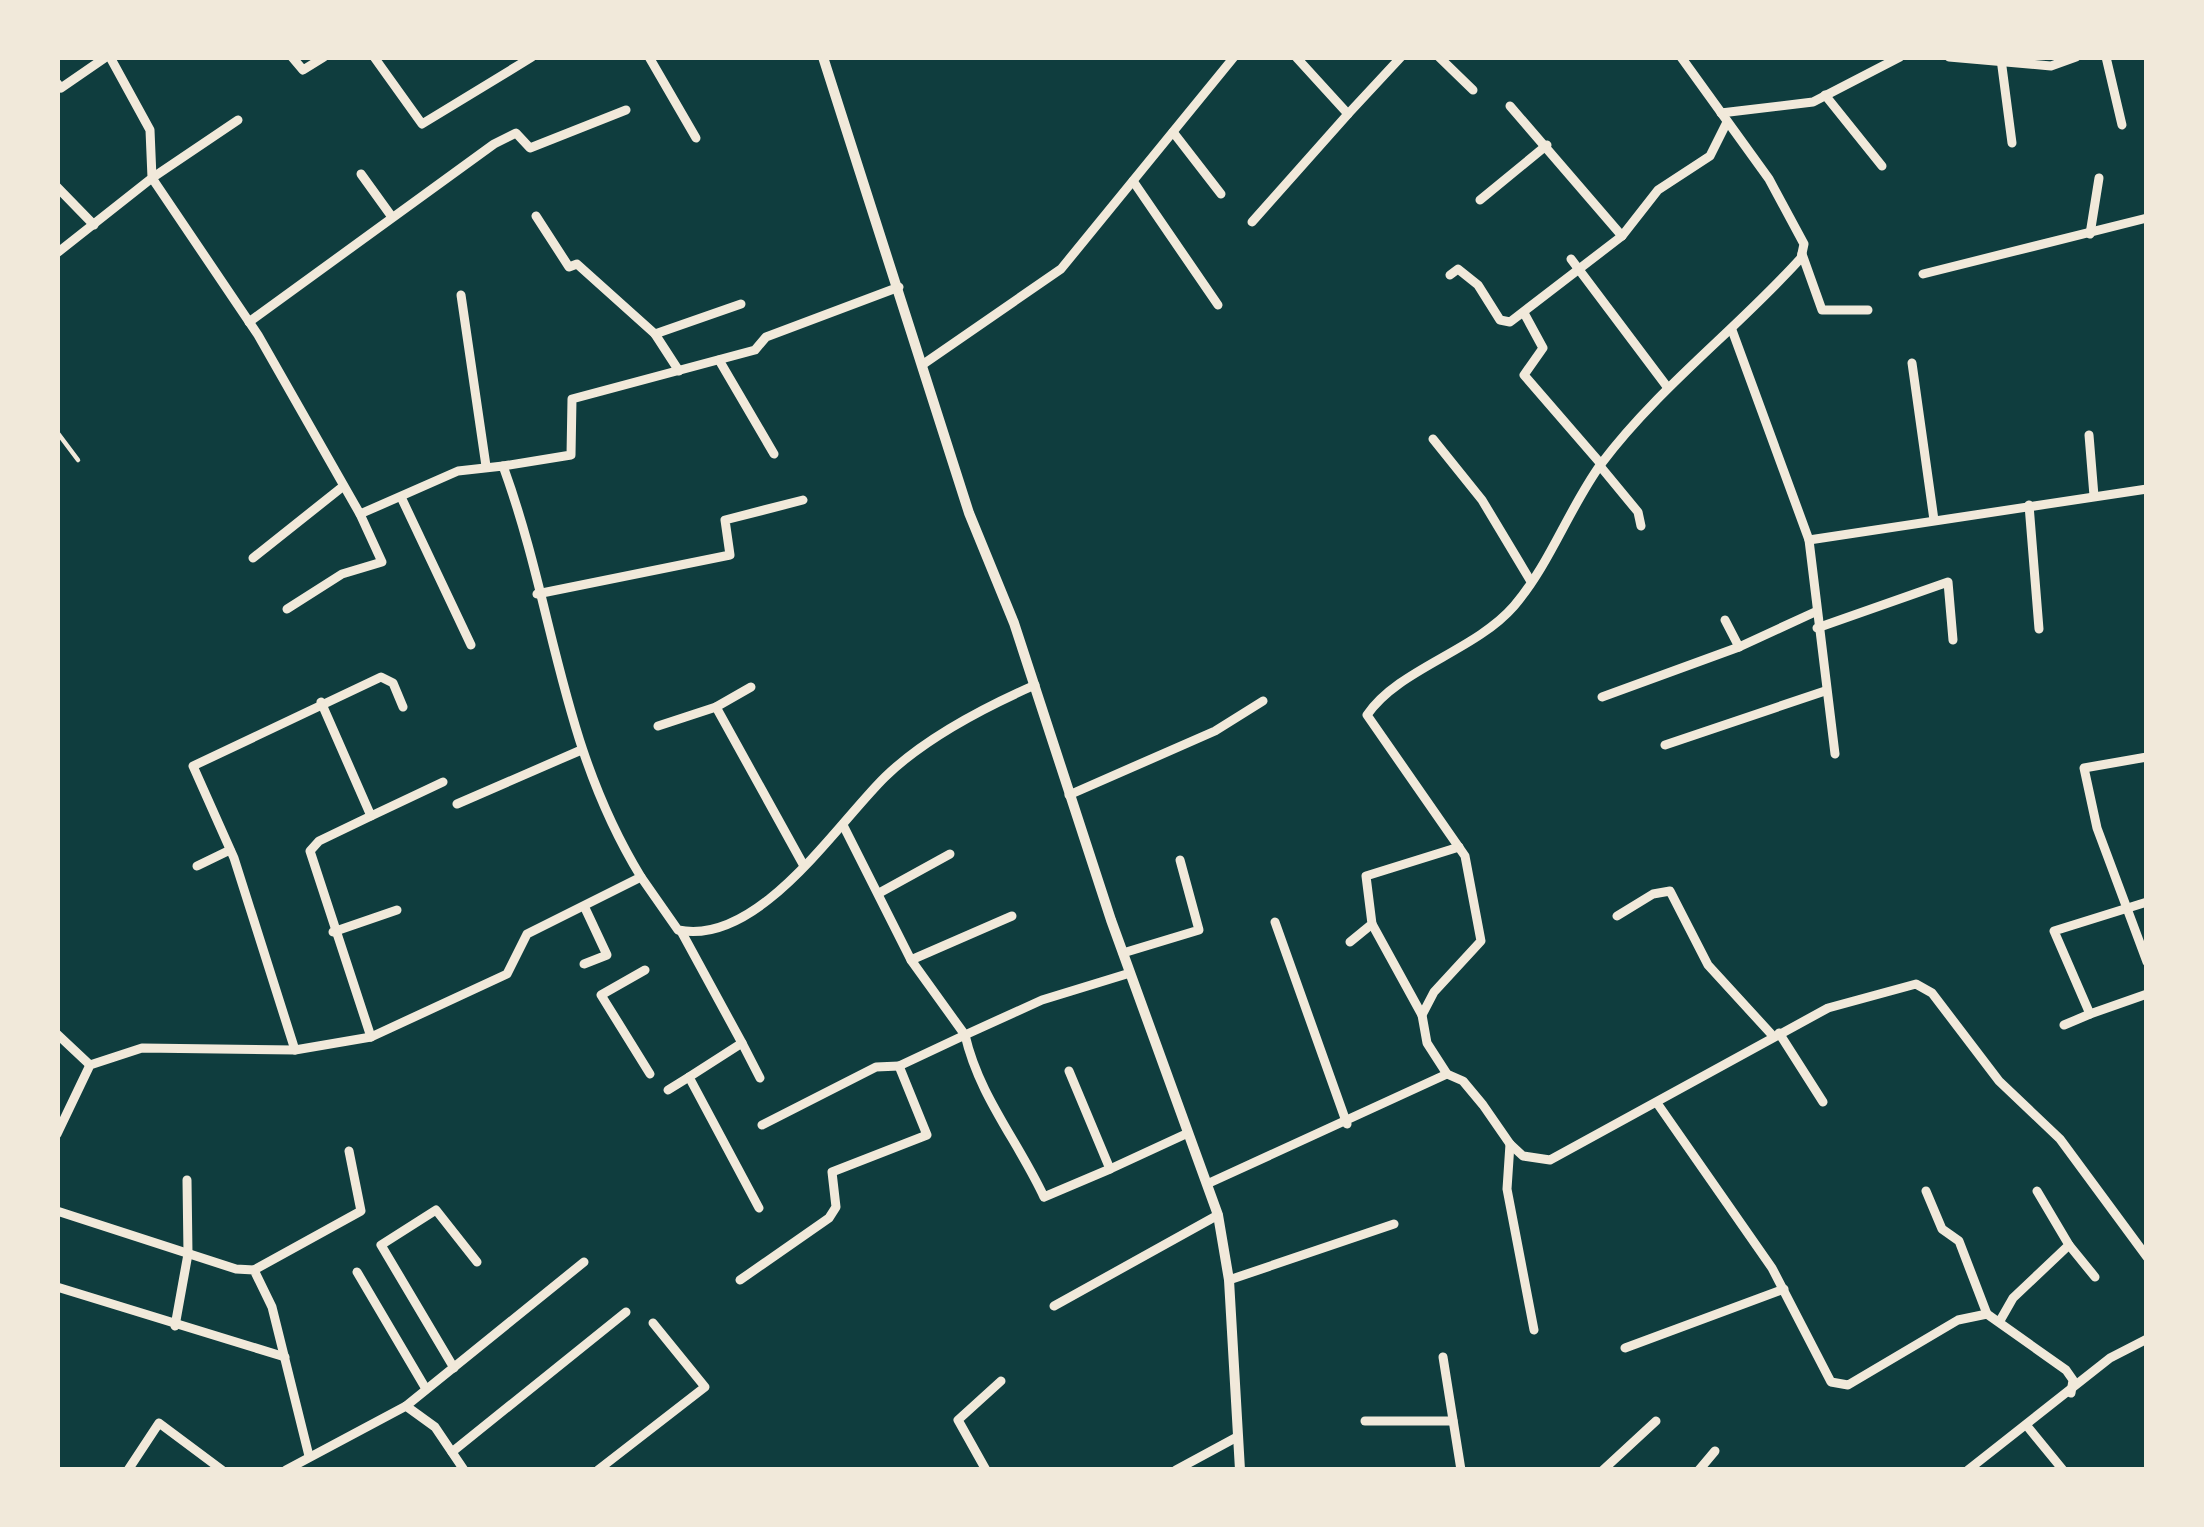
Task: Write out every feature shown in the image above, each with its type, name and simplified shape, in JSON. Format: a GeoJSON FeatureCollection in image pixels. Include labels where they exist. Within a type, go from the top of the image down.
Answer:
{"type":"FeatureCollection","features":[{"type":"Feature","properties":{"kind":"street"},"geometry":{"type":"LineString","coordinates":[[57,82],[62,88],[108,57],[150,130],[152,178],[249,322],[360,514],[382,562],[342,574],[287,609]]}},
{"type":"Feature","properties":{"kind":"street"},"geometry":{"type":"LineString","coordinates":[[292,57],[302,70],[324,57]]}},
{"type":"Feature","properties":{"kind":"street"},"geometry":{"type":"LineString","coordinates":[[374,57],[422,124],[532,57]]}},
{"type":"Feature","properties":{"kind":"street"},"geometry":{"type":"LineString","coordinates":[[649,57],[696,138]]}},
{"type":"Feature","properties":{"kind":"street"},"geometry":{"type":"LineString","coordinates":[[823,57],[969,513],[1035,685],[1130,974],[1218,1215],[1229,1280],[1240,1470]]}},
{"type":"Feature","properties":{"kind":"street"},"geometry":{"type":"LineString","coordinates":[[922,365],[1061,269],[1234,57]]}},
{"type":"Feature","properties":{"kind":"street"},"geometry":{"type":"LineString","coordinates":[[1295,57],[1348,114]]}},
{"type":"Feature","properties":{"kind":"street"},"geometry":{"type":"LineString","coordinates":[[1252,222],[1401,57]]}},
{"type":"Feature","properties":{"kind":"street"},"geometry":{"type":"LineString","coordinates":[[1438,57],[1474,90]]}},
{"type":"Feature","properties":{"kind":"street"},"geometry":{"type":"LineString","coordinates":[[1681,57],[1769,179],[1804,244],[1802,254],[1822,310],[1868,310]]}},
{"type":"Feature","properties":{"kind":"street"},"geometry":{"type":"LineString","coordinates":[[1724,117],[1813,102],[1900,57]]}},
{"type":"Feature","properties":{"kind":"street"},"geometry":{"type":"LineString","coordinates":[[1949,57],[2051,66],[2076,57]]}},
{"type":"Feature","properties":{"kind":"street"},"geometry":{"type":"LineString","coordinates":[[2106,57],[2122,125]]}},
{"type":"Feature","properties":{"kind":"street"},"geometry":{"type":"LineString","coordinates":[[2001,60],[2012,142]]}},
{"type":"Feature","properties":{"kind":"street"},"geometry":{"type":"LineString","coordinates":[[1825,95],[1882,166]]}},
{"type":"Feature","properties":{"kind":"street"},"geometry":{"type":"LineString","coordinates":[[1510,106],[1622,236]]}},
{"type":"Feature","properties":{"kind":"street"},"geometry":{"type":"LineString","coordinates":[[249,322],[516,133],[530,148],[626,110]]}},
{"type":"Feature","properties":{"kind":"street"},"geometry":{"type":"LineString","coordinates":[[1450,275],[1458,269],[1467,273],[1500,320],[1510,322],[1622,236],[1658,190],[1710,156],[1724,117]]}},
{"type":"Feature","properties":{"kind":"street"},"geometry":{"type":"LineString","coordinates":[[57,253],[152,178],[238,119]]}},
{"type":"Feature","properties":{"kind":"street"},"geometry":{"type":"LineString","coordinates":[[1173,132],[1220,194]]}},
{"type":"Feature","properties":{"kind":"street"},"geometry":{"type":"LineString","coordinates":[[1480,200],[1547,145]]}},
{"type":"Feature","properties":{"kind":"street"},"geometry":{"type":"LineString","coordinates":[[361,174],[392,218]]}},
{"type":"Feature","properties":{"kind":"street"},"geometry":{"type":"LineString","coordinates":[[2090,234],[2099,178]]}},
{"type":"Feature","properties":{"kind":"street"},"geometry":{"type":"LineString","coordinates":[[1133,181],[1218,305]]}},
{"type":"Feature","properties":{"kind":"street"},"geometry":{"type":"LineString","coordinates":[[57,187],[94,225]]}},
{"type":"Feature","properties":{"kind":"street"},"geometry":{"type":"LineString","coordinates":[[536,216],[569,267],[577,264],[655,334],[679,371]]}},
{"type":"Feature","properties":{"kind":"street"},"geometry":{"type":"LineString","coordinates":[[1923,274],[2147,218]]}},
{"type":"Feature","properties":{"kind":"street"},"geometry":{"type":"LineString","coordinates":[[1422,1016],[1434,992],[1481,941],[1459,847],[1367,715],[1381,696],[1495,624],[1530,580],[1601,465],[1668,388],[1732,330],[1802,254]]}},
{"type":"Feature","properties":{"kind":"street"},"geometry":{"type":"LineString","coordinates":[[1571,259],[1668,388]]}},
{"type":"Feature","properties":{"kind":"street"},"geometry":{"type":"LineString","coordinates":[[360,514],[458,471],[571,455],[572,399],[755,350],[766,337],[899,287]]}},
{"type":"Feature","properties":{"kind":"street"},"geometry":{"type":"LineString","coordinates":[[461,295],[486,466]]}},
{"type":"Feature","properties":{"kind":"street"},"geometry":{"type":"LineString","coordinates":[[655,334],[740,304]]}},
{"type":"Feature","properties":{"kind":"street"},"geometry":{"type":"LineString","coordinates":[[1523,313],[1544,348],[1540,358],[1525,368],[1525,375],[1638,512],[1641,526]]}},
{"type":"Feature","properties":{"kind":"street"},"geometry":{"type":"LineString","coordinates":[[1732,330],[1809,540],[1835,754]]}},
{"type":"Feature","properties":{"kind":"street"},"geometry":{"type":"LineString","coordinates":[[719,360],[774,454]]}},
{"type":"Feature","properties":{"kind":"street"},"geometry":{"type":"LineString","coordinates":[[1912,363],[1934,520]]}},
{"type":"Feature","properties":{"kind":"street"},"geometry":{"type":"LineString","coordinates":[[2089,435],[2094,496]]}},
{"type":"Feature","properties":{"kind":"street"},"geometry":{"type":"LineString","coordinates":[[1433,440],[1482,500],[1530,580]]}},
{"type":"Feature","properties":{"kind":"street"},"geometry":{"type":"LineString","coordinates":[[503,466],[579,751],[605,818],[640,878],[681,931],[760,1078]]}},
{"type":"Feature","properties":{"kind":"street"},"geometry":{"type":"LineString","coordinates":[[253,558],[341,488]]}},
{"type":"Feature","properties":{"kind":"street"},"geometry":{"type":"LineString","coordinates":[[1809,540],[2147,489]]}},
{"type":"Feature","properties":{"kind":"street"},"geometry":{"type":"LineString","coordinates":[[400,497],[471,645]]}},
{"type":"Feature","properties":{"kind":"street"},"geometry":{"type":"LineString","coordinates":[[537,595],[730,555],[725,520],[803,500]]}},
{"type":"Feature","properties":{"kind":"street"},"geometry":{"type":"LineString","coordinates":[[2029,505],[2039,629]]}},
{"type":"Feature","properties":{"kind":"street"},"geometry":{"type":"LineString","coordinates":[[1817,628],[1948,583],[1953,640]]}},
{"type":"Feature","properties":{"kind":"street"},"geometry":{"type":"LineString","coordinates":[[1602,698],[1738,647],[1815,612]]}},
{"type":"Feature","properties":{"kind":"street"},"geometry":{"type":"LineString","coordinates":[[1725,620],[1738,647]]}},
{"type":"Feature","properties":{"kind":"street"},"geometry":{"type":"LineString","coordinates":[[295,1049],[230,850],[193,766],[383,676],[393,682],[403,707]]}},
{"type":"Feature","properties":{"kind":"street"},"geometry":{"type":"LineString","coordinates":[[681,931],[708,932],[741,917],[804,866],[887,775],[991,704],[1035,685]]}},
{"type":"Feature","properties":{"kind":"street"},"geometry":{"type":"LineString","coordinates":[[658,726],[716,706],[751,687]]}},
{"type":"Feature","properties":{"kind":"street"},"geometry":{"type":"LineString","coordinates":[[1665,745],[1825,691]]}},
{"type":"Feature","properties":{"kind":"street"},"geometry":{"type":"LineString","coordinates":[[1069,795],[1215,731],[1263,701]]}},
{"type":"Feature","properties":{"kind":"street"},"geometry":{"type":"LineString","coordinates":[[321,702],[371,815]]}},
{"type":"Feature","properties":{"kind":"street"},"geometry":{"type":"LineString","coordinates":[[716,706],[804,866]]}},
{"type":"Feature","properties":{"kind":"street"},"geometry":{"type":"LineString","coordinates":[[457,804],[579,751]]}},
{"type":"Feature","properties":{"kind":"street"},"geometry":{"type":"LineString","coordinates":[[2147,757],[2084,769],[2097,828],[2147,962]]}},
{"type":"Feature","properties":{"kind":"street"},"geometry":{"type":"LineString","coordinates":[[371,1037],[332,932],[311,848],[443,782]]}},
{"type":"Feature","properties":{"kind":"street"},"geometry":{"type":"LineString","coordinates":[[844,827],[881,892],[911,960],[964,1035],[991,1109],[1018,1143],[1044,1197],[1188,1132]]}},
{"type":"Feature","properties":{"kind":"street"},"geometry":{"type":"LineString","coordinates":[[1459,847],[1366,876],[1372,924],[1422,1016],[1426,1042],[1447,1073],[1463,1081],[1523,1156],[1550,1160],[1828,1008],[1916,984],[1932,994],[1999,1082],[2060,1138],[2147,1257]]}},
{"type":"Feature","properties":{"kind":"street"},"geometry":{"type":"LineString","coordinates":[[196,866],[230,850]]}},
{"type":"Feature","properties":{"kind":"street"},"geometry":{"type":"LineString","coordinates":[[881,892],[950,854]]}},
{"type":"Feature","properties":{"kind":"street"},"geometry":{"type":"LineString","coordinates":[[1123,953],[1199,930],[1180,860]]}},
{"type":"Feature","properties":{"kind":"street"},"geometry":{"type":"LineString","coordinates":[[57,1134],[90,1065],[142,1048],[295,1049],[371,1037],[507,974],[527,934],[640,878]]}},
{"type":"Feature","properties":{"kind":"street"},"geometry":{"type":"LineString","coordinates":[[1617,916],[1653,894],[1670,891],[1708,965],[1776,1034],[1823,1102]]}},
{"type":"Feature","properties":{"kind":"street"},"geometry":{"type":"LineString","coordinates":[[2090,1014],[2054,931],[2147,902]]}},
{"type":"Feature","properties":{"kind":"street"},"geometry":{"type":"LineString","coordinates":[[584,964],[607,955],[585,908]]}},
{"type":"Feature","properties":{"kind":"street"},"geometry":{"type":"LineString","coordinates":[[332,932],[397,910]]}},
{"type":"Feature","properties":{"kind":"street"},"geometry":{"type":"LineString","coordinates":[[911,960],[1012,916]]}},
{"type":"Feature","properties":{"kind":"street"},"geometry":{"type":"LineString","coordinates":[[1275,922],[1347,1124]]}},
{"type":"Feature","properties":{"kind":"street"},"geometry":{"type":"LineString","coordinates":[[1350,942],[1372,924]]}},
{"type":"Feature","properties":{"kind":"street"},"geometry":{"type":"LineString","coordinates":[[645,970],[601,995],[650,1074]]}},
{"type":"Feature","properties":{"kind":"street"},"geometry":{"type":"LineString","coordinates":[[762,1125],[876,1067],[899,1066],[1042,1000],[1130,974]]}},
{"type":"Feature","properties":{"kind":"street"},"geometry":{"type":"LineString","coordinates":[[2064,1024],[2147,994]]}},
{"type":"Feature","properties":{"kind":"street"},"geometry":{"type":"LineString","coordinates":[[57,1034],[90,1065]]}},
{"type":"Feature","properties":{"kind":"street"},"geometry":{"type":"LineString","coordinates":[[668,1090],[742,1043]]}},
{"type":"Feature","properties":{"kind":"street"},"geometry":{"type":"LineString","coordinates":[[740,1280],[829,1218],[836,1207],[832,1172],[927,1135],[899,1066]]}},
{"type":"Feature","properties":{"kind":"street"},"geometry":{"type":"LineString","coordinates":[[1069,1071],[1110,1168]]}},
{"type":"Feature","properties":{"kind":"street"},"geometry":{"type":"LineString","coordinates":[[1207,1184],[1347,1124],[1447,1073]]}},
{"type":"Feature","properties":{"kind":"street"},"geometry":{"type":"LineString","coordinates":[[689,1077],[759,1208]]}},
{"type":"Feature","properties":{"kind":"street"},"geometry":{"type":"LineString","coordinates":[[1657,1103],[1784,1289],[1820,1370],[1838,1386],[1863,1378],[1958,1320],[1988,1315],[2001,1319],[2066,1370],[2073,1380],[2071,1393]]}},
{"type":"Feature","properties":{"kind":"street"},"geometry":{"type":"LineString","coordinates":[[1510,1144],[1508,1189],[1534,1330]]}},
{"type":"Feature","properties":{"kind":"street"},"geometry":{"type":"LineString","coordinates":[[57,1211],[188,1254],[254,1270],[363,1208],[350,1150]]}},
{"type":"Feature","properties":{"kind":"street"},"geometry":{"type":"LineString","coordinates":[[175,1326],[188,1254],[188,1180]]}},
{"type":"Feature","properties":{"kind":"street"},"geometry":{"type":"LineString","coordinates":[[1926,1191],[1942,1229],[1959,1241],[1988,1315]]}},
{"type":"Feature","properties":{"kind":"street"},"geometry":{"type":"LineString","coordinates":[[2037,1191],[2069,1245],[2095,1276]]}},
{"type":"Feature","properties":{"kind":"street"},"geometry":{"type":"LineString","coordinates":[[454,1368],[378,1240],[436,1210],[477,1262]]}},
{"type":"Feature","properties":{"kind":"street"},"geometry":{"type":"LineString","coordinates":[[1054,1306],[1218,1215]]}},
{"type":"Feature","properties":{"kind":"street"},"geometry":{"type":"LineString","coordinates":[[1229,1280],[1394,1224]]}},
{"type":"Feature","properties":{"kind":"street"},"geometry":{"type":"LineString","coordinates":[[2001,1319],[2013,1298],[2069,1245]]}},
{"type":"Feature","properties":{"kind":"street"},"geometry":{"type":"LineString","coordinates":[[286,1470],[406,1406],[584,1262]]}},
{"type":"Feature","properties":{"kind":"street"},"geometry":{"type":"LineString","coordinates":[[254,1270],[272,1306],[309,1456]]}},
{"type":"Feature","properties":{"kind":"street"},"geometry":{"type":"LineString","coordinates":[[358,1272],[426,1389]]}},
{"type":"Feature","properties":{"kind":"street"},"geometry":{"type":"LineString","coordinates":[[57,1287],[285,1357]]}},
{"type":"Feature","properties":{"kind":"street"},"geometry":{"type":"LineString","coordinates":[[1625,1348],[1784,1289]]}},
{"type":"Feature","properties":{"kind":"street"},"geometry":{"type":"LineString","coordinates":[[452,1452],[626,1312]]}},
{"type":"Feature","properties":{"kind":"street"},"geometry":{"type":"LineString","coordinates":[[598,1470],[705,1387],[653,1323]]}},
{"type":"Feature","properties":{"kind":"street"},"geometry":{"type":"LineString","coordinates":[[1968,1470],[2110,1358],[2147,1339]]}},
{"type":"Feature","properties":{"kind":"street"},"geometry":{"type":"LineString","coordinates":[[1443,1357],[1461,1470]]}},
{"type":"Feature","properties":{"kind":"street"},"geometry":{"type":"LineString","coordinates":[[986,1470],[958,1420],[1000,1381]]}},
{"type":"Feature","properties":{"kind":"street"},"geometry":{"type":"LineString","coordinates":[[406,1406],[435,1426],[464,1470]]}},
{"type":"Feature","properties":{"kind":"street"},"geometry":{"type":"LineString","coordinates":[[1364,1421],[1453,1421]]}},
{"type":"Feature","properties":{"kind":"street"},"geometry":{"type":"LineString","coordinates":[[1603,1470],[1656,1421]]}},
{"type":"Feature","properties":{"kind":"street"},"geometry":{"type":"LineString","coordinates":[[128,1470],[159,1423],[222,1470]]}},
{"type":"Feature","properties":{"kind":"street"},"geometry":{"type":"LineString","coordinates":[[2027,1426],[2063,1470]]}},
{"type":"Feature","properties":{"kind":"street"},"geometry":{"type":"LineString","coordinates":[[1176,1470],[1237,1437]]}},
{"type":"Feature","properties":{"kind":"street"},"geometry":{"type":"LineString","coordinates":[[1699,1470],[1715,1451]]}},
{"type":"Feature","properties":{"kind":"lane"},"geometry":{"type":"LineString","coordinates":[[57,432],[78,460]]}}]}
